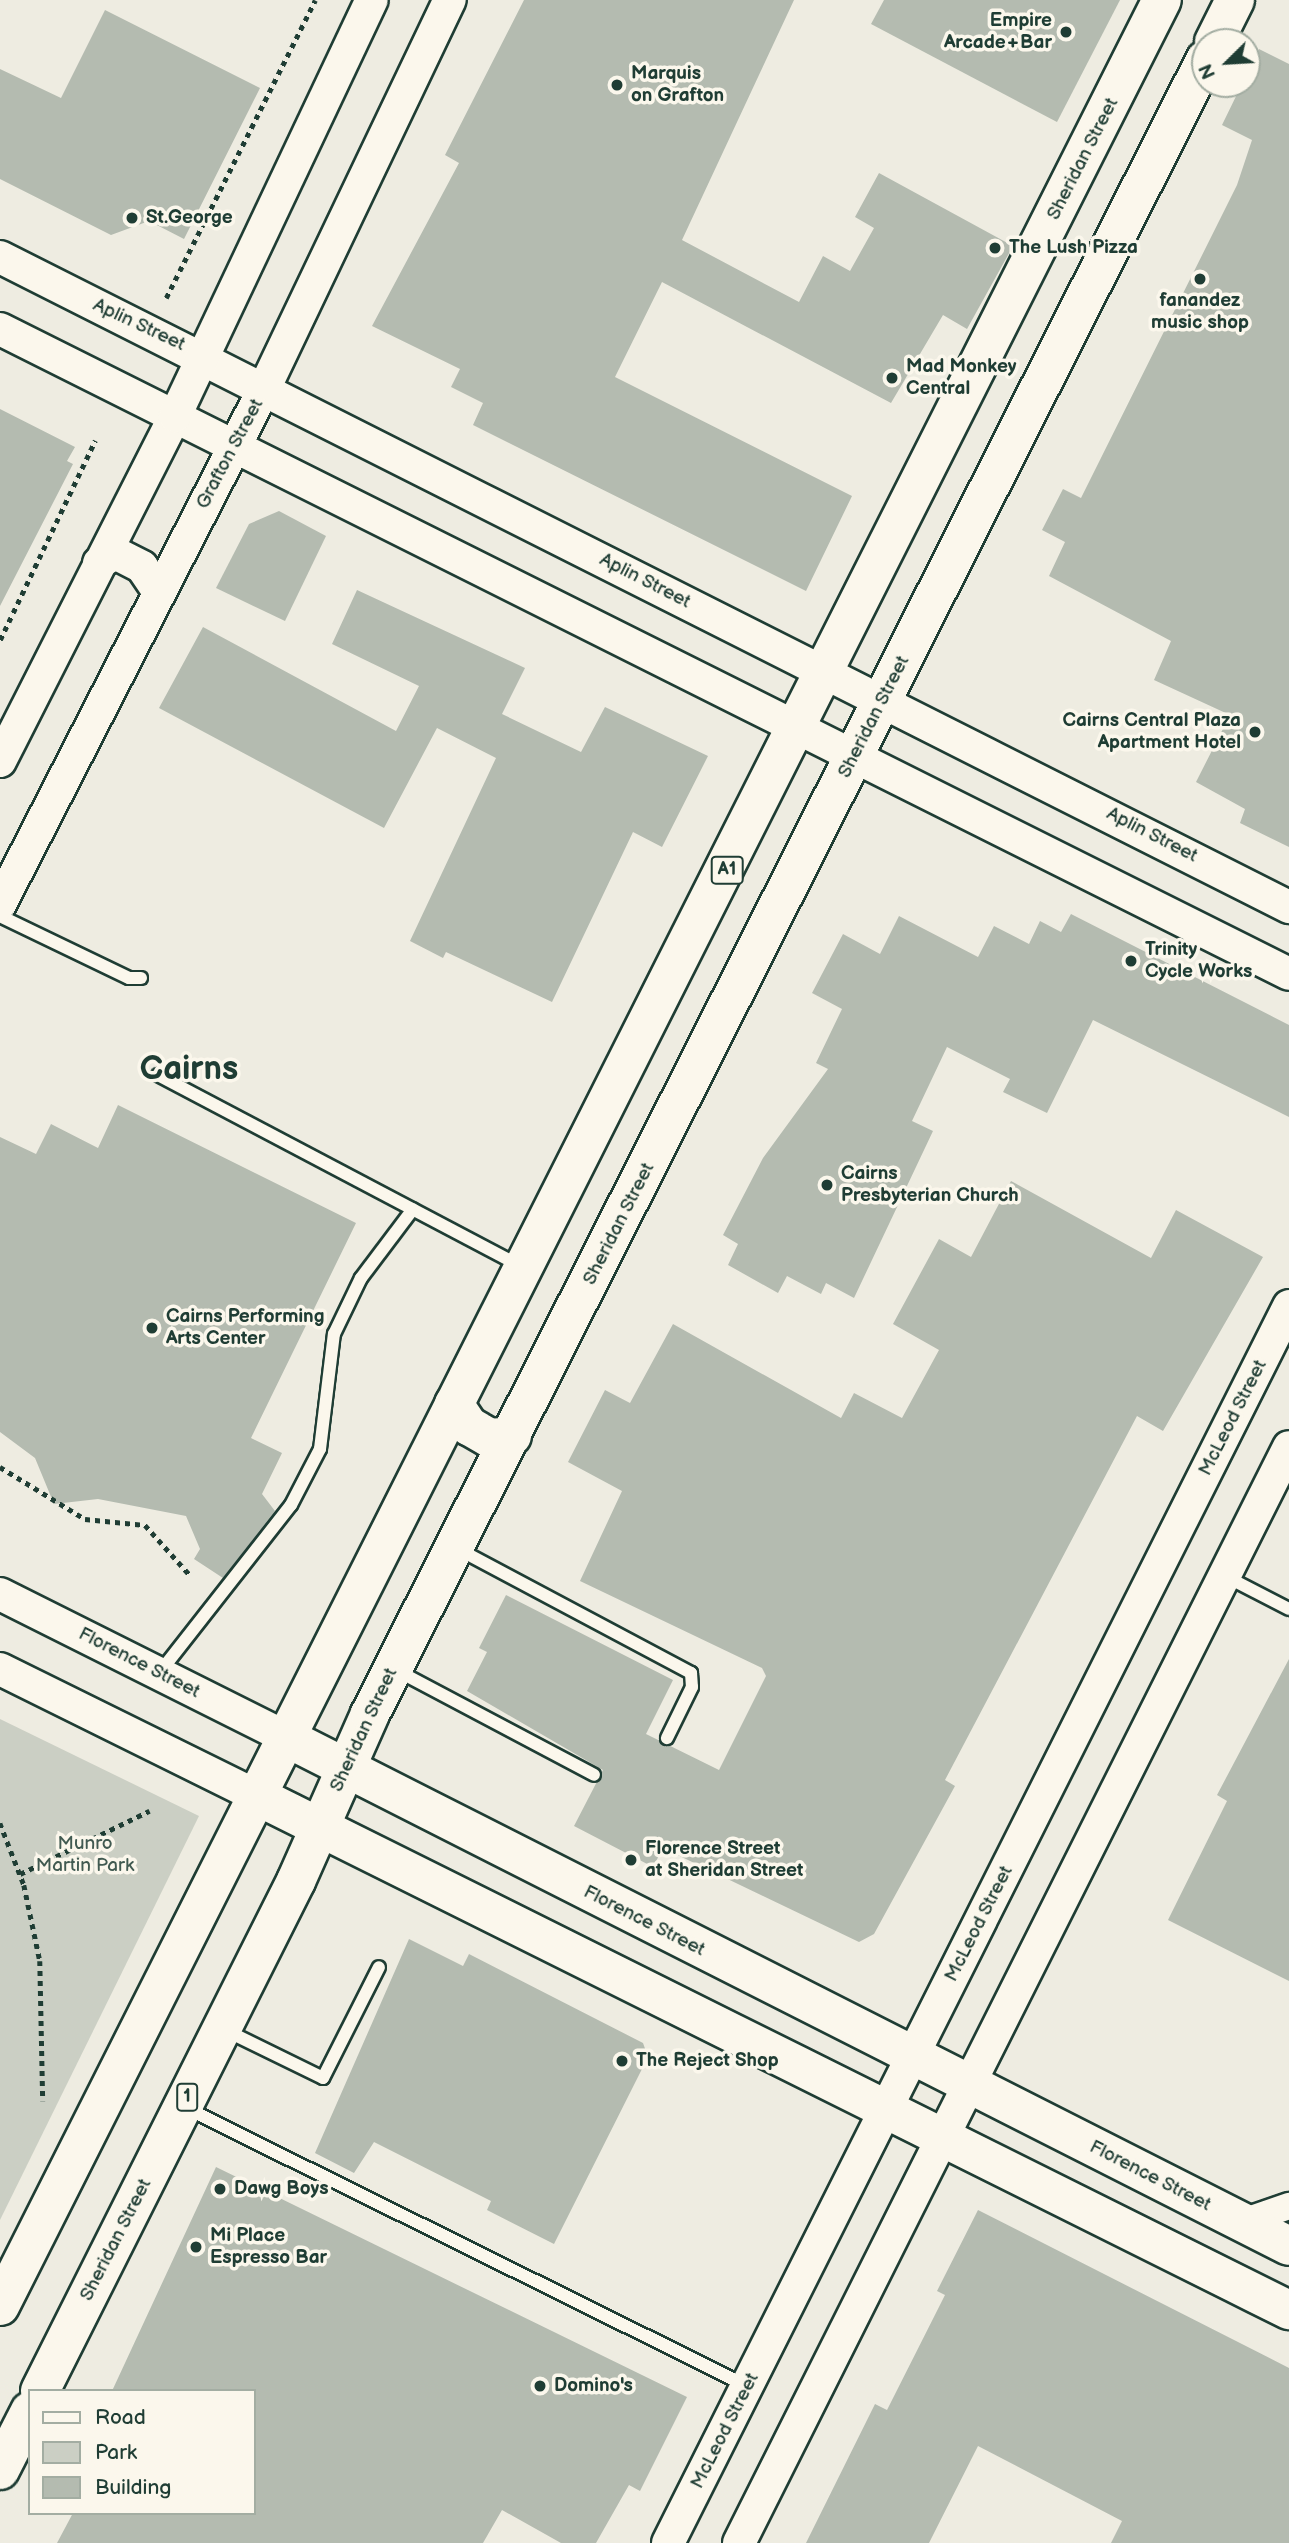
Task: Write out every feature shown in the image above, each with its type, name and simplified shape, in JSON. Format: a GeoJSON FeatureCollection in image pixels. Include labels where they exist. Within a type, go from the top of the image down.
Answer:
{"type":"FeatureCollection","features":[{"type":"Feature","properties":{"kind":"main road","name":"Sheridan Street"},"geometry":{"type":"LineString","coordinates":[[0,2306],[259,1797],[523,1267],[703,920],[1162,0]]}},
{"type":"Feature","properties":{"kind":"main road"},"geometry":{"type":"LineString","coordinates":[[1221,28],[1235,0]]}},
{"type":"Feature","properties":{"kind":"main road","name":"Sheridan Street"},"geometry":{"type":"LineString","coordinates":[[41,2389],[222,2028],[393,1668],[1191,88]]}},
{"type":"Feature","properties":{"kind":"main road"},"geometry":{"type":"LineString","coordinates":[[901,523],[913,544],[940,555],[959,550]]}},
{"type":"Feature","properties":{"kind":"main road"},"geometry":{"type":"LineString","coordinates":[[703,920],[720,906],[750,920],[757,950]]}},
{"type":"Feature","properties":{"kind":"main road"},"geometry":{"type":"LineString","coordinates":[[454,1404],[469,1426],[490,1438],[512,1436]]}},
{"type":"Feature","properties":{"kind":"main road","name":"Florence Street"},"geometry":{"type":"LineString","coordinates":[[287,1738],[343,1769],[1289,2246]]}},
{"type":"Feature","properties":{"kind":"main road"},"geometry":{"type":"LineString","coordinates":[[259,1797],[320,1825],[1289,2310]]}},
{"type":"Feature","properties":{"kind":"main road"},"geometry":{"type":"LineString","coordinates":[[0,2470],[28,2415]]}},
{"type":"Feature","properties":{"kind":"street"},"geometry":{"type":"LineString","coordinates":[[0,761],[205,356],[372,0]]}},
{"type":"Feature","properties":{"kind":"street","name":"Grafton Street"},"geometry":{"type":"LineString","coordinates":[[0,904],[157,589],[265,387],[450,0]]}},
{"type":"Feature","properties":{"kind":"street","name":"Aplin Street"},"geometry":{"type":"LineString","coordinates":[[0,257],[205,356],[1289,907]]}},
{"type":"Feature","properties":{"kind":"street"},"geometry":{"type":"LineString","coordinates":[[0,329],[175,416],[236,443],[1289,974]]}},
{"type":"Feature","properties":{"kind":"street"},"geometry":{"type":"LineString","coordinates":[[99,563],[115,553],[142,567],[157,589]]}},
{"type":"Feature","properties":{"kind":"street","name":"McLeod Street"},"geometry":{"type":"LineString","coordinates":[[668,2543],[1289,1306]]}},
{"type":"Feature","properties":{"kind":"street"},"geometry":{"type":"LineString","coordinates":[[739,2543],[1289,1447]]}},
{"type":"Feature","properties":{"kind":"street","name":"Florence Street"},"geometry":{"type":"LineString","coordinates":[[0,1594],[287,1738]]}},
{"type":"Feature","properties":{"kind":"street"},"geometry":{"type":"LineString","coordinates":[[0,1669],[259,1797]]}},
{"type":"Feature","properties":{"kind":"street"},"geometry":{"type":"LineString","coordinates":[[1242,2222],[1289,2206]]}},
{"type":"Feature","properties":{"kind":"lane"},"geometry":{"type":"LineString","coordinates":[[0,916],[129,978],[141,978]]}},
{"type":"Feature","properties":{"kind":"lane"},"geometry":{"type":"LineString","coordinates":[[158,1074],[523,1267]]}},
{"type":"Feature","properties":{"kind":"lane"},"geometry":{"type":"LineString","coordinates":[[159,1673],[291,1505],[320,1449],[334,1334],[361,1278],[413,1209]]}},
{"type":"Feature","properties":{"kind":"lane"},"geometry":{"type":"LineString","coordinates":[[454,1548],[691,1673],[692,1688],[667,1738]]}},
{"type":"Feature","properties":{"kind":"lane"},"geometry":{"type":"LineString","coordinates":[[1225,1576],[1289,1608]]}},
{"type":"Feature","properties":{"kind":"lane"},"geometry":{"type":"LineString","coordinates":[[393,1668],[594,1775]]}},
{"type":"Feature","properties":{"kind":"lane"},"geometry":{"type":"LineString","coordinates":[[222,2028],[323,2078],[379,1967]]}},
{"type":"Feature","properties":{"kind":"lane"},"geometry":{"type":"LineString","coordinates":[[182,2106],[747,2386]]}},
{"type":"Feature","properties":{"kind":"path"},"geometry":{"type":"LineString","coordinates":[[166,298],[315,0]]}},
{"type":"Feature","properties":{"kind":"path"},"geometry":{"type":"LineString","coordinates":[[0,640],[95,441]]}},
{"type":"Feature","properties":{"kind":"path"},"geometry":{"type":"LineString","coordinates":[[0,1467],[85,1519],[145,1525],[189,1574]]}},
{"type":"Feature","properties":{"kind":"path"},"geometry":{"type":"LineString","coordinates":[[20,1874],[149,1811]]}},
{"type":"Feature","properties":{"kind":"path"},"geometry":{"type":"LineString","coordinates":[[0,1823],[20,1874],[40,1961],[43,2101]]}},
{"type":"Feature","properties":{"kind":"green space","name":"Munro Martin Park"},"geometry":{"type":"Polygon","coordinates":[[[0,1719],[199,1816],[0,2220],[0,1719]]]}},
{"type":"Feature","properties":{"kind":"building"},"geometry":{"type":"Polygon","coordinates":[[[524,0],[794,0],[682,240],[799,302],[823,256],[850,271],[874,228],[855,217],[879,173],[1013,246],[967,329],[943,315],[891,403],[662,282],[615,377],[852,496],[806,591],[473,425],[483,403],[451,387],[460,369],[372,326],[459,163],[445,155],[524,0]]]}},
{"type":"Feature","properties":{"kind":"building"},"geometry":{"type":"Polygon","coordinates":[[[884,0],[1120,0],[1057,122],[871,24],[884,0]]]}},
{"type":"Feature","properties":{"kind":"building"},"geometry":{"type":"Polygon","coordinates":[[[105,10],[260,88],[184,239],[149,221],[111,235],[0,179],[0,69],[61,98],[105,10]]]}},
{"type":"Feature","properties":{"kind":"building"},"geometry":{"type":"Polygon","coordinates":[[[1261,50],[1289,64],[1289,847],[1240,823],[1245,809],[1196,782],[1230,715],[1154,680],[1171,641],[1049,576],[1065,542],[1042,530],[1063,489],[1081,498],[1237,185],[1252,140],[1222,125],[1235,98],[1261,98],[1261,50]]]}},
{"type":"Feature","properties":{"kind":"building"},"geometry":{"type":"Polygon","coordinates":[[[0,409],[75,447],[67,461],[73,464],[0,606],[0,409]]]}},
{"type":"Feature","properties":{"kind":"building"},"geometry":{"type":"Polygon","coordinates":[[[279,511],[326,536],[285,621],[216,588],[249,524],[279,511]]]}},
{"type":"Feature","properties":{"kind":"building"},"geometry":{"type":"Polygon","coordinates":[[[357,590],[525,668],[502,714],[581,752],[605,707],[708,756],[662,847],[633,832],[552,1002],[446,952],[443,958],[410,941],[496,758],[437,728],[384,828],[159,708],[203,627],[396,731],[419,686],[332,644],[357,590]]]}},
{"type":"Feature","properties":{"kind":"building"},"geometry":{"type":"Polygon","coordinates":[[[1071,914],[1289,1025],[1289,1117],[1093,1020],[1047,1113],[1003,1092],[1010,1079],[947,1047],[912,1121],[933,1131],[854,1298],[826,1283],[821,1294],[787,1276],[778,1293],[728,1265],[738,1244],[723,1235],[763,1158],[828,1069],[816,1063],[842,1009],[812,993],[843,934],[880,954],[899,916],[978,957],[994,926],[1029,944],[1040,921],[1061,932],[1071,914]]]}},
{"type":"Feature","properties":{"kind":"building","name":"Cairns Performing Arts Center"},"geometry":{"type":"Polygon","coordinates":[[[118,1105],[356,1223],[251,1438],[282,1453],[262,1494],[275,1511],[223,1578],[194,1559],[200,1549],[186,1516],[98,1499],[54,1504],[35,1458],[0,1432],[0,1137],[36,1154],[51,1124],[98,1148],[118,1105]]]}},
{"type":"Feature","properties":{"kind":"building"},"geometry":{"type":"Polygon","coordinates":[[[1011,1181],[1151,1258],[1176,1210],[1263,1257],[1163,1431],[1137,1416],[945,1780],[955,1786],[874,1934],[859,1942],[663,1848],[653,1867],[574,1826],[603,1770],[467,1691],[487,1652],[479,1648],[506,1595],[673,1680],[646,1734],[719,1770],[766,1676],[762,1668],[580,1581],[622,1491],[568,1462],[605,1390],[630,1403],[673,1324],[841,1418],[854,1393],[902,1418],[939,1350],[893,1324],[939,1239],[971,1257],[1011,1181]]]}},
{"type":"Feature","properties":{"kind":"building"},"geometry":{"type":"Polygon","coordinates":[[[1289,1659],[1289,1981],[1168,1920],[1227,1801],[1217,1795],[1289,1659]]]}},
{"type":"Feature","properties":{"kind":"building"},"geometry":{"type":"Polygon","coordinates":[[[409,1939],[463,1966],[469,1954],[643,2043],[648,2057],[554,2244],[487,2210],[491,2201],[374,2142],[354,2173],[315,2153],[409,1939]]]}},
{"type":"Feature","properties":{"kind":"building"},"geometry":{"type":"Polygon","coordinates":[[[216,2167],[687,2397],[640,2491],[629,2485],[596,2543],[561,2543],[502,2510],[483,2543],[57,2543],[72,2515],[256,2515],[256,2389],[113,2389],[216,2167]]]}},
{"type":"Feature","properties":{"kind":"building"},"geometry":{"type":"Polygon","coordinates":[[[978,2210],[1289,2368],[1289,2543],[1111,2543],[1122,2521],[978,2446],[929,2543],[806,2543],[875,2404],[887,2410],[945,2295],[937,2291],[978,2210]]]}},
{"type":"Feature","properties":{"kind":"place","name":"Empire Arcade+Bar"},"geometry":{"type":"Point","coordinates":[1066,32]}},
{"type":"Feature","properties":{"kind":"place","name":"Marquis on Grafton"},"geometry":{"type":"Point","coordinates":[617,85]}},
{"type":"Feature","properties":{"kind":"place","name":"St.George"},"geometry":{"type":"Point","coordinates":[132,218]}},
{"type":"Feature","properties":{"kind":"place","name":"The Lush Pizza"},"geometry":{"type":"Point","coordinates":[995,248]}},
{"type":"Feature","properties":{"kind":"place","name":"fanandez music shop"},"geometry":{"type":"Point","coordinates":[1200,279]}},
{"type":"Feature","properties":{"kind":"place","name":"Mad Monkey Central"},"geometry":{"type":"Point","coordinates":[892,378]}},
{"type":"Feature","properties":{"kind":"place","name":"Cairns Central Plaza Apartment Hotel"},"geometry":{"type":"Point","coordinates":[1255,732]}},
{"type":"Feature","properties":{"kind":"place","name":"Trinity Cycle Works"},"geometry":{"type":"Point","coordinates":[1131,961]}},
{"type":"Feature","properties":{"kind":"place","name":"Cairns Presbyterian Church"},"geometry":{"type":"Point","coordinates":[827,1185]}},
{"type":"Feature","properties":{"kind":"place","name":"Cairns Performing Arts Center"},"geometry":{"type":"Point","coordinates":[152,1328]}},
{"type":"Feature","properties":{"kind":"place","name":"Florence Street at Sheridan Street"},"geometry":{"type":"Point","coordinates":[631,1860]}},
{"type":"Feature","properties":{"kind":"place","name":"The Reject Shop"},"geometry":{"type":"Point","coordinates":[622,2061]}},
{"type":"Feature","properties":{"kind":"place","name":"Dawg Boys"},"geometry":{"type":"Point","coordinates":[220,2189]}},
{"type":"Feature","properties":{"kind":"place","name":"Mi Place Espresso Bar"},"geometry":{"type":"Point","coordinates":[196,2247]}},
{"type":"Feature","properties":{"kind":"place","name":"Domino's"},"geometry":{"type":"Point","coordinates":[540,2386]}},
{"type":"Feature","properties":{"kind":"district","name":"Cairns"},"geometry":{"type":"Point","coordinates":[189,1070]}}]}
